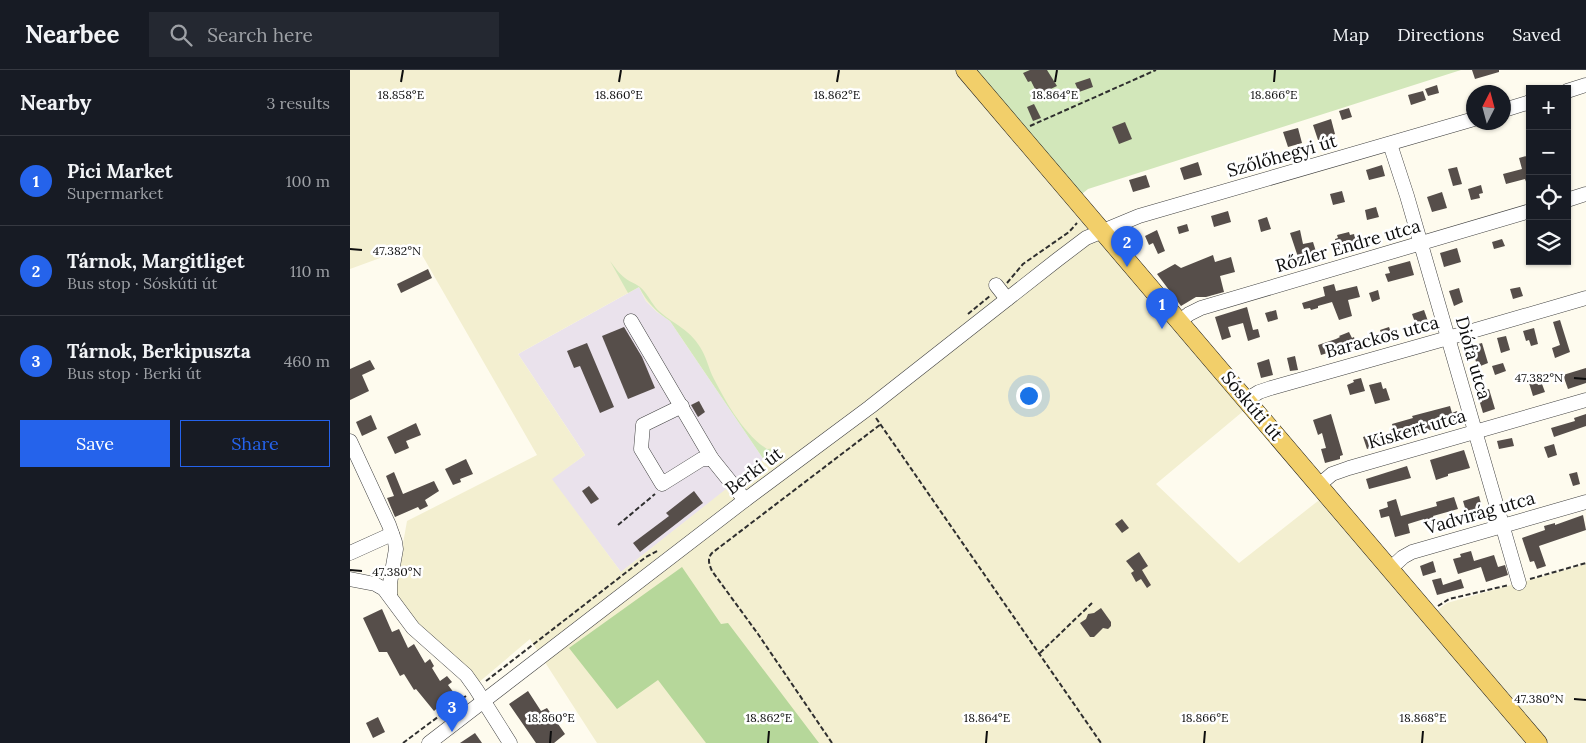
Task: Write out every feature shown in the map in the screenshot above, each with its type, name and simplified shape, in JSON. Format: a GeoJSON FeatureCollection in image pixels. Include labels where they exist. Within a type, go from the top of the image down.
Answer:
{"type":"FeatureCollection","features":[{"type":"Feature","properties":{"kind":"main road","name":"Sóskúti út"},"geometry":{"type":"LineString","coordinates":[[966,70],[1538,743]]}},
{"type":"Feature","properties":{"kind":"street"},"geometry":{"type":"LineString","coordinates":[[1571,90],[1586,85]]}},
{"type":"Feature","properties":{"kind":"street"},"geometry":{"type":"LineString","coordinates":[[1511,108],[1526,103]]}},
{"type":"Feature","properties":{"kind":"street","name":"Szőlőhegyi út"},"geometry":{"type":"LineString","coordinates":[[1102,230],[1140,216],[1466,121]]}},
{"type":"Feature","properties":{"kind":"street","name":"Diófa utca"},"geometry":{"type":"LineString","coordinates":[[1390,144],[1408,196],[1420,244],[1518,583]]}},
{"type":"Feature","properties":{"kind":"street"},"geometry":{"type":"LineString","coordinates":[[1571,199],[1586,194]]}},
{"type":"Feature","properties":{"kind":"street","name":"Rőzler Endre utca"},"geometry":{"type":"LineString","coordinates":[[1180,321],[1194,310],[1526,212]]}},
{"type":"Feature","properties":{"kind":"street","name":"Berki út"},"geometry":{"type":"LineString","coordinates":[[429,743],[745,500],[870,407],[1001,291],[1102,230]]}},
{"type":"Feature","properties":{"kind":"street","name":"Barackos utca"},"geometry":{"type":"LineString","coordinates":[[1246,400],[1259,392],[1271,388],[1586,298]]}},
{"type":"Feature","properties":{"kind":"street"},"geometry":{"type":"LineString","coordinates":[[631,321],[712,459],[745,500]]}},
{"type":"Feature","properties":{"kind":"street","name":"Kiskert utca"},"geometry":{"type":"LineString","coordinates":[[1319,485],[1332,474],[1340,471],[1586,400]]}},
{"type":"Feature","properties":{"kind":"street"},"geometry":{"type":"LineString","coordinates":[[682,406],[643,424],[640,449],[662,484],[702,459],[712,459]]}},
{"type":"Feature","properties":{"kind":"street"},"geometry":{"type":"LineString","coordinates":[[350,441],[392,534],[396,550],[390,583],[390,596]]}},
{"type":"Feature","properties":{"kind":"street","name":"Vadvirág utca"},"geometry":{"type":"LineString","coordinates":[[1390,569],[1403,557],[1412,552],[1586,502]]}},
{"type":"Feature","properties":{"kind":"street"},"geometry":{"type":"LineString","coordinates":[[350,553],[392,534]]}},
{"type":"Feature","properties":{"kind":"street"},"geometry":{"type":"LineString","coordinates":[[350,579],[375,584],[384,589],[413,628],[466,675],[510,743]]}},
{"type":"Feature","properties":{"kind":"path"},"geometry":{"type":"LineString","coordinates":[[1018,132],[1156,70]]}},
{"type":"Feature","properties":{"kind":"path"},"geometry":{"type":"LineString","coordinates":[[963,319],[974,308],[1001,291],[1023,264],[1069,232],[1087,212]]}},
{"type":"Feature","properties":{"kind":"path"},"geometry":{"type":"LineString","coordinates":[[870,407],[1101,743]]}},
{"type":"Feature","properties":{"kind":"path"},"geometry":{"type":"LineString","coordinates":[[832,743],[758,634],[712,571],[708,562],[712,553],[880,424]]}},
{"type":"Feature","properties":{"kind":"path"},"geometry":{"type":"LineString","coordinates":[[618,525],[659,491],[662,484]]}},
{"type":"Feature","properties":{"kind":"path"},"geometry":{"type":"LineString","coordinates":[[403,743],[639,563],[661,550]]}},
{"type":"Feature","properties":{"kind":"path"},"geometry":{"type":"LineString","coordinates":[[1430,616],[1439,605],[1448,599],[1518,583],[1586,563]]}},
{"type":"Feature","properties":{"kind":"path"},"geometry":{"type":"LineString","coordinates":[[1040,653],[1092,604]]}},
{"type":"Feature","properties":{"kind":"shaded area"},"geometry":{"type":"Polygon","coordinates":[[[350,70],[960,70],[1247,408],[1156,484],[1239,563],[1323,497],[1429,622],[1440,608],[1447,603],[1586,564],[1586,743],[597,743],[530,639],[478,683],[406,615],[394,594],[407,521],[537,455],[418,248],[413,246],[350,269],[350,70]],[[639,287],[518,354],[585,455],[552,479],[621,572],[764,459],[670,321],[646,301],[639,287]]]}},
{"type":"Feature","properties":{"kind":"shaded area"},"geometry":{"type":"Polygon","coordinates":[[[639,287],[646,301],[670,321],[764,460],[621,572],[551,479],[585,455],[518,354],[639,287]]]}},
{"type":"Feature","properties":{"kind":"green space"},"geometry":{"type":"Polygon","coordinates":[[[960,70],[1461,70],[1088,189],[1072,202],[960,70]]]}},
{"type":"Feature","properties":{"kind":"green space"},"geometry":{"type":"Polygon","coordinates":[[[610,261],[627,280],[637,285],[642,289],[660,312],[686,331],[696,341],[704,354],[722,395],[750,435],[767,449],[779,448],[764,460],[670,321],[652,306],[639,287],[628,293],[610,261]]]}},
{"type":"Feature","properties":{"kind":"green space"},"geometry":{"type":"Polygon","coordinates":[[[682,567],[721,624],[728,623],[819,743],[706,743],[658,680],[617,709],[569,648],[682,567]]]}},
{"type":"Feature","properties":{"kind":"building"},"geometry":{"type":"Polygon","coordinates":[[[1030,70],[1047,70],[1057,86],[1038,95],[1031,81],[1028,82],[1023,73],[1030,70]]]}},
{"type":"Feature","properties":{"kind":"building"},"geometry":{"type":"Polygon","coordinates":[[[1472,70],[1499,70],[1499,72],[1475,79],[1472,70]]]}},
{"type":"Feature","properties":{"kind":"building"},"geometry":{"type":"Polygon","coordinates":[[[1090,78],[1093,87],[1079,92],[1075,83],[1090,78]]]}},
{"type":"Feature","properties":{"kind":"building"},"geometry":{"type":"Polygon","coordinates":[[[1437,85],[1439,93],[1428,96],[1425,89],[1437,85]]]}},
{"type":"Feature","properties":{"kind":"building"},"geometry":{"type":"Polygon","coordinates":[[[1423,91],[1426,100],[1411,105],[1408,95],[1423,91]]]}},
{"type":"Feature","properties":{"kind":"building"},"geometry":{"type":"Polygon","coordinates":[[[1034,104],[1041,118],[1033,121],[1027,107],[1034,104]]]}},
{"type":"Feature","properties":{"kind":"building"},"geometry":{"type":"Polygon","coordinates":[[[1349,108],[1352,117],[1342,120],[1339,111],[1349,108]]]}},
{"type":"Feature","properties":{"kind":"building"},"geometry":{"type":"Polygon","coordinates":[[[1331,119],[1335,134],[1318,140],[1313,125],[1331,119]]]}},
{"type":"Feature","properties":{"kind":"building"},"geometry":{"type":"Polygon","coordinates":[[[1125,122],[1132,139],[1119,144],[1112,127],[1125,122]]]}},
{"type":"Feature","properties":{"kind":"building"},"geometry":{"type":"Polygon","coordinates":[[[1298,128],[1302,143],[1288,147],[1283,132],[1298,128]]]}},
{"type":"Feature","properties":{"kind":"building"},"geometry":{"type":"Polygon","coordinates":[[[1526,156],[1526,182],[1525,179],[1506,184],[1503,174],[1522,169],[1519,158],[1526,156]]]}},
{"type":"Feature","properties":{"kind":"building"},"geometry":{"type":"Polygon","coordinates":[[[1198,162],[1202,175],[1184,180],[1180,168],[1198,162]]]}},
{"type":"Feature","properties":{"kind":"building"},"geometry":{"type":"Polygon","coordinates":[[[1382,165],[1385,176],[1369,180],[1366,170],[1382,165]]]}},
{"type":"Feature","properties":{"kind":"building"},"geometry":{"type":"Polygon","coordinates":[[[1457,167],[1462,184],[1453,186],[1448,169],[1457,167]]]}},
{"type":"Feature","properties":{"kind":"building"},"geometry":{"type":"Polygon","coordinates":[[[1146,175],[1150,187],[1133,192],[1129,180],[1146,175]]]}},
{"type":"Feature","properties":{"kind":"building"},"geometry":{"type":"Polygon","coordinates":[[[1481,185],[1483,193],[1479,194],[1480,198],[1471,200],[1468,189],[1481,185]]]}},
{"type":"Feature","properties":{"kind":"building"},"geometry":{"type":"Polygon","coordinates":[[[1342,191],[1345,202],[1333,205],[1330,194],[1342,191]]]}},
{"type":"Feature","properties":{"kind":"building"},"geometry":{"type":"Polygon","coordinates":[[[1442,192],[1447,208],[1432,212],[1427,197],[1442,192]]]}},
{"type":"Feature","properties":{"kind":"building"},"geometry":{"type":"Polygon","coordinates":[[[1376,207],[1379,217],[1367,220],[1365,210],[1376,207]]]}},
{"type":"Feature","properties":{"kind":"building"},"geometry":{"type":"Polygon","coordinates":[[[1228,211],[1231,222],[1214,227],[1211,216],[1228,211]]]}},
{"type":"Feature","properties":{"kind":"building"},"geometry":{"type":"Polygon","coordinates":[[[1267,217],[1271,229],[1261,232],[1258,220],[1267,217]]]}},
{"type":"Feature","properties":{"kind":"building"},"geometry":{"type":"Polygon","coordinates":[[[1187,224],[1189,231],[1179,234],[1177,227],[1187,224]]]}},
{"type":"Feature","properties":{"kind":"building"},"geometry":{"type":"Polygon","coordinates":[[[1157,230],[1165,251],[1158,254],[1153,243],[1149,245],[1145,236],[1157,230]]]}},
{"type":"Feature","properties":{"kind":"building"},"geometry":{"type":"Polygon","coordinates":[[[1300,230],[1303,244],[1313,242],[1319,261],[1285,271],[1283,264],[1299,260],[1290,233],[1300,230]]]}},
{"type":"Feature","properties":{"kind":"building"},"geometry":{"type":"Polygon","coordinates":[[[1349,232],[1350,235],[1354,234],[1357,243],[1354,244],[1355,248],[1341,252],[1340,248],[1337,248],[1335,239],[1338,238],[1337,235],[1349,232]]]}},
{"type":"Feature","properties":{"kind":"building"},"geometry":{"type":"Polygon","coordinates":[[[1502,239],[1505,246],[1494,249],[1492,242],[1502,239]]]}},
{"type":"Feature","properties":{"kind":"building"},"geometry":{"type":"Polygon","coordinates":[[[1457,248],[1461,262],[1444,267],[1440,253],[1457,248]]]}},
{"type":"Feature","properties":{"kind":"building"},"geometry":{"type":"Polygon","coordinates":[[[1213,255],[1215,262],[1231,257],[1235,272],[1220,276],[1224,292],[1206,297],[1196,297],[1181,306],[1157,274],[1175,264],[1181,268],[1213,255]]]}},
{"type":"Feature","properties":{"kind":"building"},"geometry":{"type":"Polygon","coordinates":[[[1410,261],[1414,275],[1388,282],[1385,274],[1390,273],[1388,267],[1410,261]]]}},
{"type":"Feature","properties":{"kind":"building"},"geometry":{"type":"Polygon","coordinates":[[[428,269],[432,278],[401,293],[397,284],[428,269]]]}},
{"type":"Feature","properties":{"kind":"building"},"geometry":{"type":"Polygon","coordinates":[[[1334,284],[1336,291],[1357,286],[1360,297],[1348,300],[1352,316],[1339,320],[1332,302],[1311,310],[1310,308],[1304,309],[1302,303],[1325,296],[1323,287],[1334,284]]]}},
{"type":"Feature","properties":{"kind":"building"},"geometry":{"type":"Polygon","coordinates":[[[1520,287],[1523,296],[1513,299],[1510,289],[1520,287]]]}},
{"type":"Feature","properties":{"kind":"building"},"geometry":{"type":"Polygon","coordinates":[[[1459,288],[1463,302],[1454,306],[1449,291],[1459,288]]]}},
{"type":"Feature","properties":{"kind":"building"},"geometry":{"type":"Polygon","coordinates":[[[1378,290],[1380,299],[1372,302],[1369,293],[1378,290]]]}},
{"type":"Feature","properties":{"kind":"building"},"geometry":{"type":"Polygon","coordinates":[[[1247,307],[1253,330],[1258,329],[1260,337],[1248,341],[1243,323],[1228,327],[1231,337],[1222,340],[1215,317],[1247,307]]]}},
{"type":"Feature","properties":{"kind":"building"},"geometry":{"type":"Polygon","coordinates":[[[1276,310],[1278,319],[1268,322],[1265,313],[1276,310]]]}},
{"type":"Feature","properties":{"kind":"building"},"geometry":{"type":"Polygon","coordinates":[[[1424,310],[1429,324],[1417,328],[1412,314],[1424,310]]]}},
{"type":"Feature","properties":{"kind":"building"},"geometry":{"type":"Polygon","coordinates":[[[1560,320],[1570,352],[1555,358],[1552,348],[1560,345],[1553,322],[1560,320]]]}},
{"type":"Feature","properties":{"kind":"building"},"geometry":{"type":"Polygon","coordinates":[[[624,327],[642,357],[655,388],[628,399],[602,336],[624,327]]]}},
{"type":"Feature","properties":{"kind":"building"},"geometry":{"type":"Polygon","coordinates":[[[1389,327],[1394,341],[1380,344],[1377,334],[1381,333],[1380,330],[1389,327]]]}},
{"type":"Feature","properties":{"kind":"building"},"geometry":{"type":"Polygon","coordinates":[[[1534,328],[1538,344],[1531,346],[1529,340],[1526,341],[1523,331],[1534,328]]]}},
{"type":"Feature","properties":{"kind":"building"},"geometry":{"type":"Polygon","coordinates":[[[1349,332],[1352,338],[1354,337],[1357,348],[1354,349],[1355,351],[1342,355],[1340,349],[1321,355],[1318,345],[1349,332]]]}},
{"type":"Feature","properties":{"kind":"building"},"geometry":{"type":"Polygon","coordinates":[[[1506,336],[1510,350],[1501,353],[1497,338],[1506,336]]]}},
{"type":"Feature","properties":{"kind":"building"},"geometry":{"type":"Polygon","coordinates":[[[587,343],[614,407],[600,413],[580,366],[574,368],[567,351],[587,343]]]}},
{"type":"Feature","properties":{"kind":"building"},"geometry":{"type":"Polygon","coordinates":[[[1482,343],[1488,363],[1478,367],[1470,352],[1473,351],[1471,346],[1482,343]]]}},
{"type":"Feature","properties":{"kind":"building"},"geometry":{"type":"Polygon","coordinates":[[[1295,356],[1298,370],[1290,371],[1287,358],[1295,356]]]}},
{"type":"Feature","properties":{"kind":"building"},"geometry":{"type":"Polygon","coordinates":[[[1269,359],[1273,375],[1261,378],[1257,363],[1269,359]]]}},
{"type":"Feature","properties":{"kind":"building"},"geometry":{"type":"Polygon","coordinates":[[[370,360],[375,369],[362,375],[369,391],[350,400],[350,369],[370,360]]]}},
{"type":"Feature","properties":{"kind":"building"},"geometry":{"type":"Polygon","coordinates":[[[1503,363],[1506,371],[1495,375],[1492,366],[1503,363]]]}},
{"type":"Feature","properties":{"kind":"building"},"geometry":{"type":"Polygon","coordinates":[[[1586,368],[1586,383],[1568,389],[1563,375],[1586,368]]]}},
{"type":"Feature","properties":{"kind":"building"},"geometry":{"type":"Polygon","coordinates":[[[1361,378],[1365,391],[1350,395],[1347,385],[1354,382],[1353,380],[1361,378]]]}},
{"type":"Feature","properties":{"kind":"building"},"geometry":{"type":"Polygon","coordinates":[[[1537,380],[1538,385],[1542,384],[1545,392],[1533,396],[1529,383],[1537,380]]]}},
{"type":"Feature","properties":{"kind":"building"},"geometry":{"type":"Polygon","coordinates":[[[1381,382],[1383,389],[1386,388],[1390,400],[1375,404],[1369,385],[1381,382]]]}},
{"type":"Feature","properties":{"kind":"building"},"geometry":{"type":"Polygon","coordinates":[[[1489,389],[1495,409],[1483,413],[1477,393],[1489,389]]]}},
{"type":"Feature","properties":{"kind":"building"},"geometry":{"type":"Polygon","coordinates":[[[699,401],[705,412],[698,417],[691,405],[699,401]]]}},
{"type":"Feature","properties":{"kind":"building"},"geometry":{"type":"Polygon","coordinates":[[[1450,406],[1452,413],[1457,411],[1460,421],[1397,440],[1392,424],[1413,418],[1412,416],[1450,406]]]}},
{"type":"Feature","properties":{"kind":"building"},"geometry":{"type":"Polygon","coordinates":[[[1331,414],[1343,455],[1340,456],[1340,459],[1325,463],[1321,449],[1326,448],[1322,433],[1318,435],[1313,420],[1331,414]]]}},
{"type":"Feature","properties":{"kind":"building"},"geometry":{"type":"Polygon","coordinates":[[[1586,414],[1586,426],[1554,437],[1551,428],[1575,421],[1574,418],[1586,414]]]}},
{"type":"Feature","properties":{"kind":"building"},"geometry":{"type":"Polygon","coordinates":[[[371,415],[377,429],[362,436],[356,422],[371,415]]]}},
{"type":"Feature","properties":{"kind":"building"},"geometry":{"type":"Polygon","coordinates":[[[416,423],[421,435],[406,441],[409,448],[395,454],[387,437],[416,423]]]}},
{"type":"Feature","properties":{"kind":"building"},"geometry":{"type":"Polygon","coordinates":[[[1376,433],[1380,445],[1367,449],[1363,437],[1376,433]]]}},
{"type":"Feature","properties":{"kind":"building"},"geometry":{"type":"Polygon","coordinates":[[[1512,438],[1514,446],[1499,449],[1497,441],[1512,438]]]}},
{"type":"Feature","properties":{"kind":"building"},"geometry":{"type":"Polygon","coordinates":[[[1554,444],[1557,455],[1548,458],[1544,447],[1554,444]]]}},
{"type":"Feature","properties":{"kind":"building"},"geometry":{"type":"Polygon","coordinates":[[[1464,450],[1470,468],[1448,474],[1448,476],[1436,480],[1430,460],[1464,450]]]}},
{"type":"Feature","properties":{"kind":"building"},"geometry":{"type":"Polygon","coordinates":[[[466,459],[473,474],[460,479],[461,482],[453,485],[445,469],[466,459]]]}},
{"type":"Feature","properties":{"kind":"building"},"geometry":{"type":"Polygon","coordinates":[[[1407,466],[1411,478],[1369,489],[1366,479],[1407,466]]]}},
{"type":"Feature","properties":{"kind":"building"},"geometry":{"type":"Polygon","coordinates":[[[394,472],[403,494],[434,481],[439,491],[425,500],[428,506],[420,510],[418,507],[395,517],[387,498],[394,496],[386,476],[394,472]]]}},
{"type":"Feature","properties":{"kind":"building"},"geometry":{"type":"Polygon","coordinates":[[[1577,472],[1580,484],[1573,486],[1569,474],[1577,472]]]}},
{"type":"Feature","properties":{"kind":"building"},"geometry":{"type":"Polygon","coordinates":[[[589,486],[599,499],[591,504],[582,491],[589,486]]]}},
{"type":"Feature","properties":{"kind":"building"},"geometry":{"type":"Polygon","coordinates":[[[694,491],[703,503],[640,552],[633,543],[669,516],[666,513],[694,491]]]}},
{"type":"Feature","properties":{"kind":"building"},"geometry":{"type":"Polygon","coordinates":[[[1479,496],[1484,515],[1474,518],[1471,510],[1466,511],[1463,501],[1479,496]]]}},
{"type":"Feature","properties":{"kind":"building"},"geometry":{"type":"Polygon","coordinates":[[[1454,497],[1458,509],[1433,516],[1435,522],[1426,525],[1424,519],[1408,524],[1410,533],[1395,537],[1389,516],[1381,518],[1379,510],[1388,507],[1387,502],[1396,499],[1401,516],[1437,506],[1436,502],[1454,497]]]}},
{"type":"Feature","properties":{"kind":"building"},"geometry":{"type":"Polygon","coordinates":[[[1583,515],[1586,530],[1539,546],[1546,566],[1537,569],[1534,561],[1530,562],[1522,538],[1545,530],[1544,526],[1555,523],[1555,525],[1583,515]]]}},
{"type":"Feature","properties":{"kind":"building"},"geometry":{"type":"Polygon","coordinates":[[[1122,519],[1129,528],[1122,533],[1115,524],[1122,519]]]}},
{"type":"Feature","properties":{"kind":"building"},"geometry":{"type":"Polygon","coordinates":[[[1471,551],[1474,561],[1494,555],[1498,567],[1505,565],[1508,575],[1486,582],[1481,567],[1458,574],[1453,559],[1461,557],[1460,554],[1471,551]]]}},
{"type":"Feature","properties":{"kind":"building"},"geometry":{"type":"Polygon","coordinates":[[[1139,552],[1148,566],[1142,570],[1151,585],[1147,588],[1141,579],[1136,582],[1131,573],[1134,571],[1126,561],[1139,552]]]}},
{"type":"Feature","properties":{"kind":"building"},"geometry":{"type":"Polygon","coordinates":[[[1433,561],[1436,572],[1423,576],[1420,566],[1433,561]]]}},
{"type":"Feature","properties":{"kind":"building"},"geometry":{"type":"Polygon","coordinates":[[[1441,578],[1443,585],[1461,579],[1464,588],[1437,595],[1432,580],[1441,578]]]}},
{"type":"Feature","properties":{"kind":"building"},"geometry":{"type":"Polygon","coordinates":[[[1101,608],[1111,622],[1111,626],[1108,629],[1103,628],[1094,637],[1090,637],[1080,623],[1086,619],[1088,614],[1094,613],[1101,608]]]}},
{"type":"Feature","properties":{"kind":"building"},"geometry":{"type":"Polygon","coordinates":[[[382,609],[392,632],[399,629],[408,648],[414,644],[425,663],[430,659],[434,666],[432,668],[440,681],[447,676],[452,682],[448,685],[454,693],[434,711],[416,689],[414,690],[404,674],[400,676],[387,652],[379,652],[363,618],[382,609]]]}},
{"type":"Feature","properties":{"kind":"building"},"geometry":{"type":"Polygon","coordinates":[[[528,691],[541,711],[547,708],[565,734],[554,743],[536,743],[509,704],[528,691]]]}},
{"type":"Feature","properties":{"kind":"building"},"geometry":{"type":"Polygon","coordinates":[[[378,717],[385,732],[373,738],[366,723],[378,717]]]}},
{"type":"Feature","properties":{"kind":"building"},"geometry":{"type":"Polygon","coordinates":[[[475,733],[482,743],[460,743],[475,733]]]}},
{"type":"Feature","properties":{"kind":"place","name":"Tárnok, Margitliget"},"geometry":{"type":"Point","coordinates":[1127,267]}},
{"type":"Feature","properties":{"kind":"place","name":"Pici Market"},"geometry":{"type":"Point","coordinates":[1162,329]}},
{"type":"Feature","properties":{"kind":"place","name":"Tárnok, Berkipuszta"},"geometry":{"type":"Point","coordinates":[452,732]}}]}
